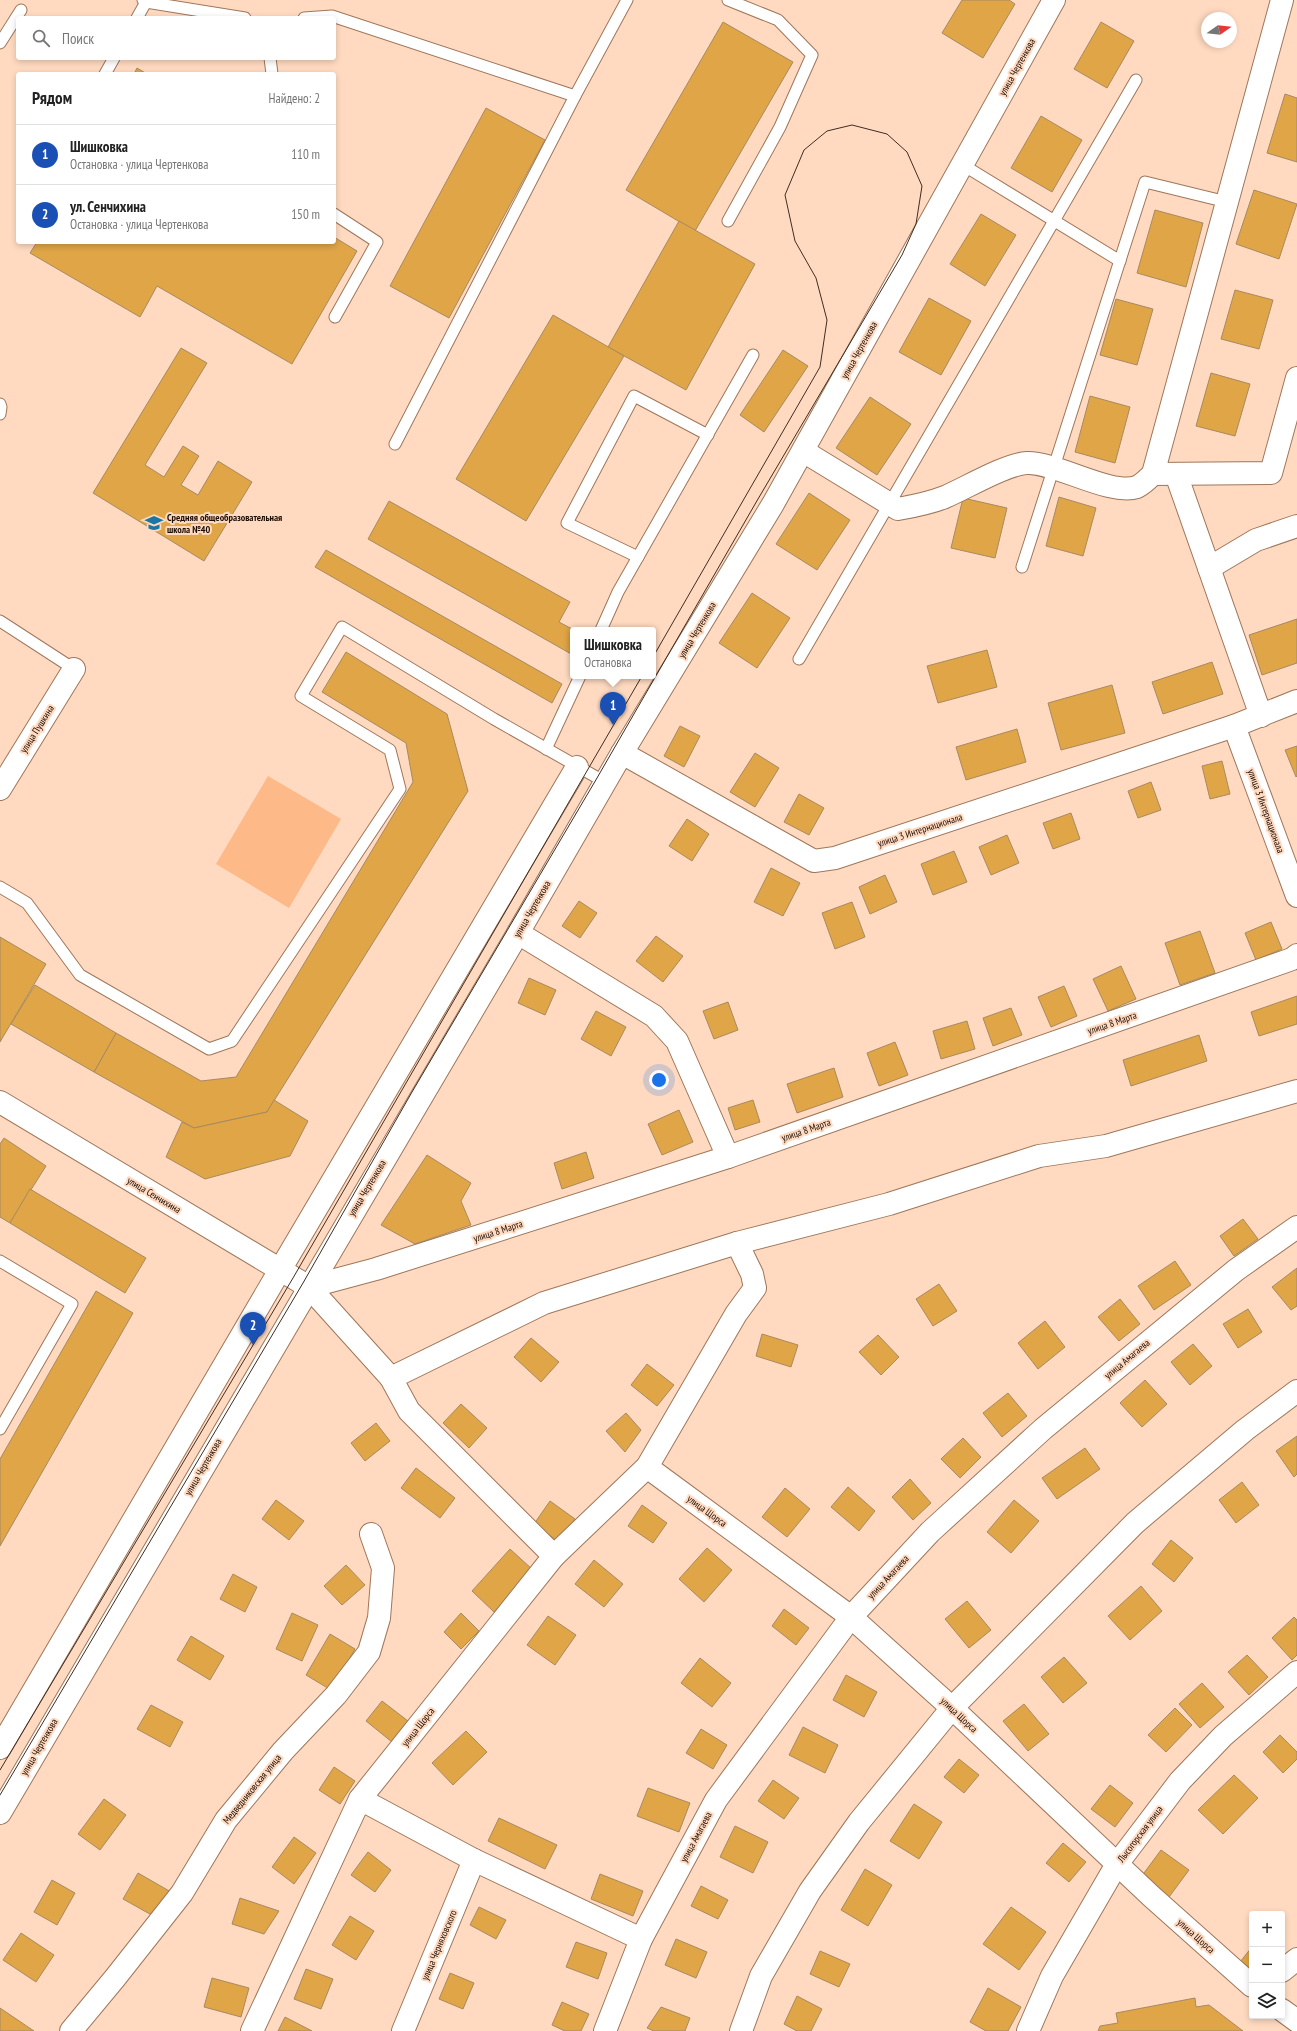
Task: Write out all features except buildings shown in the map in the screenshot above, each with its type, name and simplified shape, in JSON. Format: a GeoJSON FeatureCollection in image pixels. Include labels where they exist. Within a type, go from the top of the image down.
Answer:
{"type":"FeatureCollection","features":[{"type":"Feature","properties":{"kind":"street","name":"улица Чертенкова"},"geometry":{"type":"LineString","coordinates":[[0,1813],[518,933],[622,753],[773,504],[1054,0]]}},
{"type":"Feature","properties":{"kind":"street"},"geometry":{"type":"LineString","coordinates":[[802,451],[898,509],[926,504],[989,476],[1027,463],[1053,468],[1096,482],[1126,488],[1136,487],[1146,482],[1153,474],[1282,0]]}},
{"type":"Feature","properties":{"kind":"street"},"geometry":{"type":"LineString","coordinates":[[1153,474],[1271,472],[1297,381]]}},
{"type":"Feature","properties":{"kind":"street"},"geometry":{"type":"LineString","coordinates":[[1176,474],[1261,716]]}},
{"type":"Feature","properties":{"kind":"street"},"geometry":{"type":"LineString","coordinates":[[1209,568],[1256,540],[1297,526]]}},
{"type":"Feature","properties":{"kind":"street","name":"улица Пушкина"},"geometry":{"type":"LineString","coordinates":[[0,789],[74,669]]}},
{"type":"Feature","properties":{"kind":"street","name":"улица 3 Интернационала"},"geometry":{"type":"LineString","coordinates":[[622,753],[814,861],[835,858],[1234,726],[1297,701]]}},
{"type":"Feature","properties":{"kind":"street","name":"улица 3 Интернационала"},"geometry":{"type":"LineString","coordinates":[[1234,726],[1297,896]]}},
{"type":"Feature","properties":{"kind":"street"},"geometry":{"type":"LineString","coordinates":[[0,1748],[577,767]]}},
{"type":"Feature","properties":{"kind":"street"},"geometry":{"type":"LineString","coordinates":[[518,933],[654,1016],[677,1041],[728,1157]]}},
{"type":"Feature","properties":{"kind":"street","name":"улица 8 Марта"},"geometry":{"type":"LineString","coordinates":[[309,1287],[384,1267],[728,1157],[1292,959],[1297,955]]}},
{"type":"Feature","properties":{"kind":"street"},"geometry":{"type":"LineString","coordinates":[[391,1378],[544,1303],[737,1243],[889,1204],[1039,1156],[1106,1146],[1297,1091]]}},
{"type":"Feature","properties":{"kind":"street","name":"улица Сенчихина"},"geometry":{"type":"LineString","coordinates":[[0,1102],[309,1287],[391,1378],[409,1411],[554,1556]]}},
{"type":"Feature","properties":{"kind":"street","name":"улица Амагаева"},"geometry":{"type":"LineString","coordinates":[[605,2031],[641,1939],[716,1800],[851,1617],[930,1532],[1043,1429],[1236,1270],[1297,1227]]}},
{"type":"Feature","properties":{"kind":"street","name":"улица Щорса"},"geometry":{"type":"LineString","coordinates":[[252,2031],[360,1799],[554,1556],[647,1466],[736,1314],[755,1288],[752,1274],[737,1243]]}},
{"type":"Feature","properties":{"kind":"street"},"geometry":{"type":"LineString","coordinates":[[741,2031],[761,1976],[810,1891],[859,1822],[952,1708],[1135,1523],[1245,1430],[1297,1391]]}},
{"type":"Feature","properties":{"kind":"street","name":"улица Щорса"},"geometry":{"type":"LineString","coordinates":[[647,1466],[851,1617],[952,1708],[1117,1864],[1249,1983]]}},
{"type":"Feature","properties":{"kind":"street","name":"Медведниковская улица"},"geometry":{"type":"LineString","coordinates":[[71,2031],[115,1978],[182,1892],[226,1820],[283,1751],[336,1695],[369,1652],[379,1618],[383,1568],[371,1534]]}},
{"type":"Feature","properties":{"kind":"street","name":"Лысогорская улица"},"geometry":{"type":"LineString","coordinates":[[1028,2031],[1052,1976],[1117,1864],[1180,1781],[1223,1736],[1297,1672]]}},
{"type":"Feature","properties":{"kind":"street"},"geometry":{"type":"LineString","coordinates":[[360,1799],[474,1860],[641,1939]]}},
{"type":"Feature","properties":{"kind":"street","name":"улица Черняховского"},"geometry":{"type":"LineString","coordinates":[[403,2031],[474,1860]]}},
{"type":"Feature","properties":{"kind":"street"},"geometry":{"type":"LineString","coordinates":[[1285,1969],[1297,1959]]}},
{"type":"Feature","properties":{"kind":"street"},"geometry":{"type":"LineString","coordinates":[[1285,2012],[1297,2021]]}},
{"type":"Feature","properties":{"kind":"lane"},"geometry":{"type":"LineString","coordinates":[[395,444],[575,96],[628,0]]}},
{"type":"Feature","properties":{"kind":"lane"},"geometry":{"type":"LineString","coordinates":[[728,0],[778,20],[812,55],[780,127],[728,221]]}},
{"type":"Feature","properties":{"kind":"lane"},"geometry":{"type":"LineString","coordinates":[[138,16],[145,1],[233,16]]}},
{"type":"Feature","properties":{"kind":"lane"},"geometry":{"type":"LineString","coordinates":[[17,16],[21,10]]}},
{"type":"Feature","properties":{"kind":"lane"},"geometry":{"type":"LineString","coordinates":[[336,17],[575,96]]}},
{"type":"Feature","properties":{"kind":"lane"},"geometry":{"type":"LineString","coordinates":[[0,43],[16,18]]}},
{"type":"Feature","properties":{"kind":"lane"},"geometry":{"type":"LineString","coordinates":[[106,72],[113,60]]}},
{"type":"Feature","properties":{"kind":"lane"},"geometry":{"type":"LineString","coordinates":[[270,60],[272,72]]}},
{"type":"Feature","properties":{"kind":"lane"},"geometry":{"type":"LineString","coordinates":[[799,659],[1136,80]]}},
{"type":"Feature","properties":{"kind":"lane"},"geometry":{"type":"LineString","coordinates":[[963,165],[1120,261]]}},
{"type":"Feature","properties":{"kind":"lane"},"geometry":{"type":"LineString","coordinates":[[1022,567],[1145,182],[1227,202]]}},
{"type":"Feature","properties":{"kind":"lane"},"geometry":{"type":"LineString","coordinates":[[335,317],[377,242],[336,215]]}},
{"type":"Feature","properties":{"kind":"lane"},"geometry":{"type":"LineString","coordinates":[[602,627],[618,592],[753,355]]}},
{"type":"Feature","properties":{"kind":"lane"},"geometry":{"type":"LineString","coordinates":[[638,557],[566,523],[634,396],[708,435]]}},
{"type":"Feature","properties":{"kind":"lane"},"geometry":{"type":"LineString","coordinates":[[0,404],[0,414]]}},
{"type":"Feature","properties":{"kind":"lane"},"geometry":{"type":"LineString","coordinates":[[0,621],[74,669]]}},
{"type":"Feature","properties":{"kind":"lane"},"geometry":{"type":"LineString","coordinates":[[0,887],[27,903],[80,975],[209,1049],[232,1041],[400,789],[390,750],[302,696],[342,627],[546,749],[605,782]]}},
{"type":"Feature","properties":{"kind":"lane"},"geometry":{"type":"LineString","coordinates":[[546,749],[579,679]]}},
{"type":"Feature","properties":{"kind":"lane"},"geometry":{"type":"LineString","coordinates":[[0,1261],[72,1304],[0,1429]]}},
{"type":"Feature","properties":{"kind":"shaded area"},"geometry":{"type":"Polygon","coordinates":[[[268,776],[341,819],[289,908],[216,864],[268,776]]]}},
{"type":"Feature","properties":{"kind":"tram line"},"geometry":{"type":"LineString","coordinates":[[656,652],[820,367],[827,320],[816,278],[795,241],[785,195],[804,150],[827,131],[852,125],[887,134],[907,152],[922,186],[916,224],[902,255],[656,676]]}},
{"type":"Feature","properties":{"kind":"tram line"},"geometry":{"type":"LineString","coordinates":[[0,1770],[293,1278],[640,679]]}},
{"type":"Feature","properties":{"kind":"tram line"},"geometry":{"type":"LineString","coordinates":[[0,1795],[303,1283],[412,1092],[654,679]]}},
{"type":"Feature","properties":{"kind":"place","name":"Средняя общеобразовательная школа №40"},"geometry":{"type":"Point","coordinates":[154,523]}},
{"type":"Feature","properties":{"kind":"place","name":"Шишковка"},"geometry":{"type":"Point","coordinates":[613,725]}},
{"type":"Feature","properties":{"kind":"place","name":"ул. Сенчихина"},"geometry":{"type":"Point","coordinates":[253,1345]}}]}
